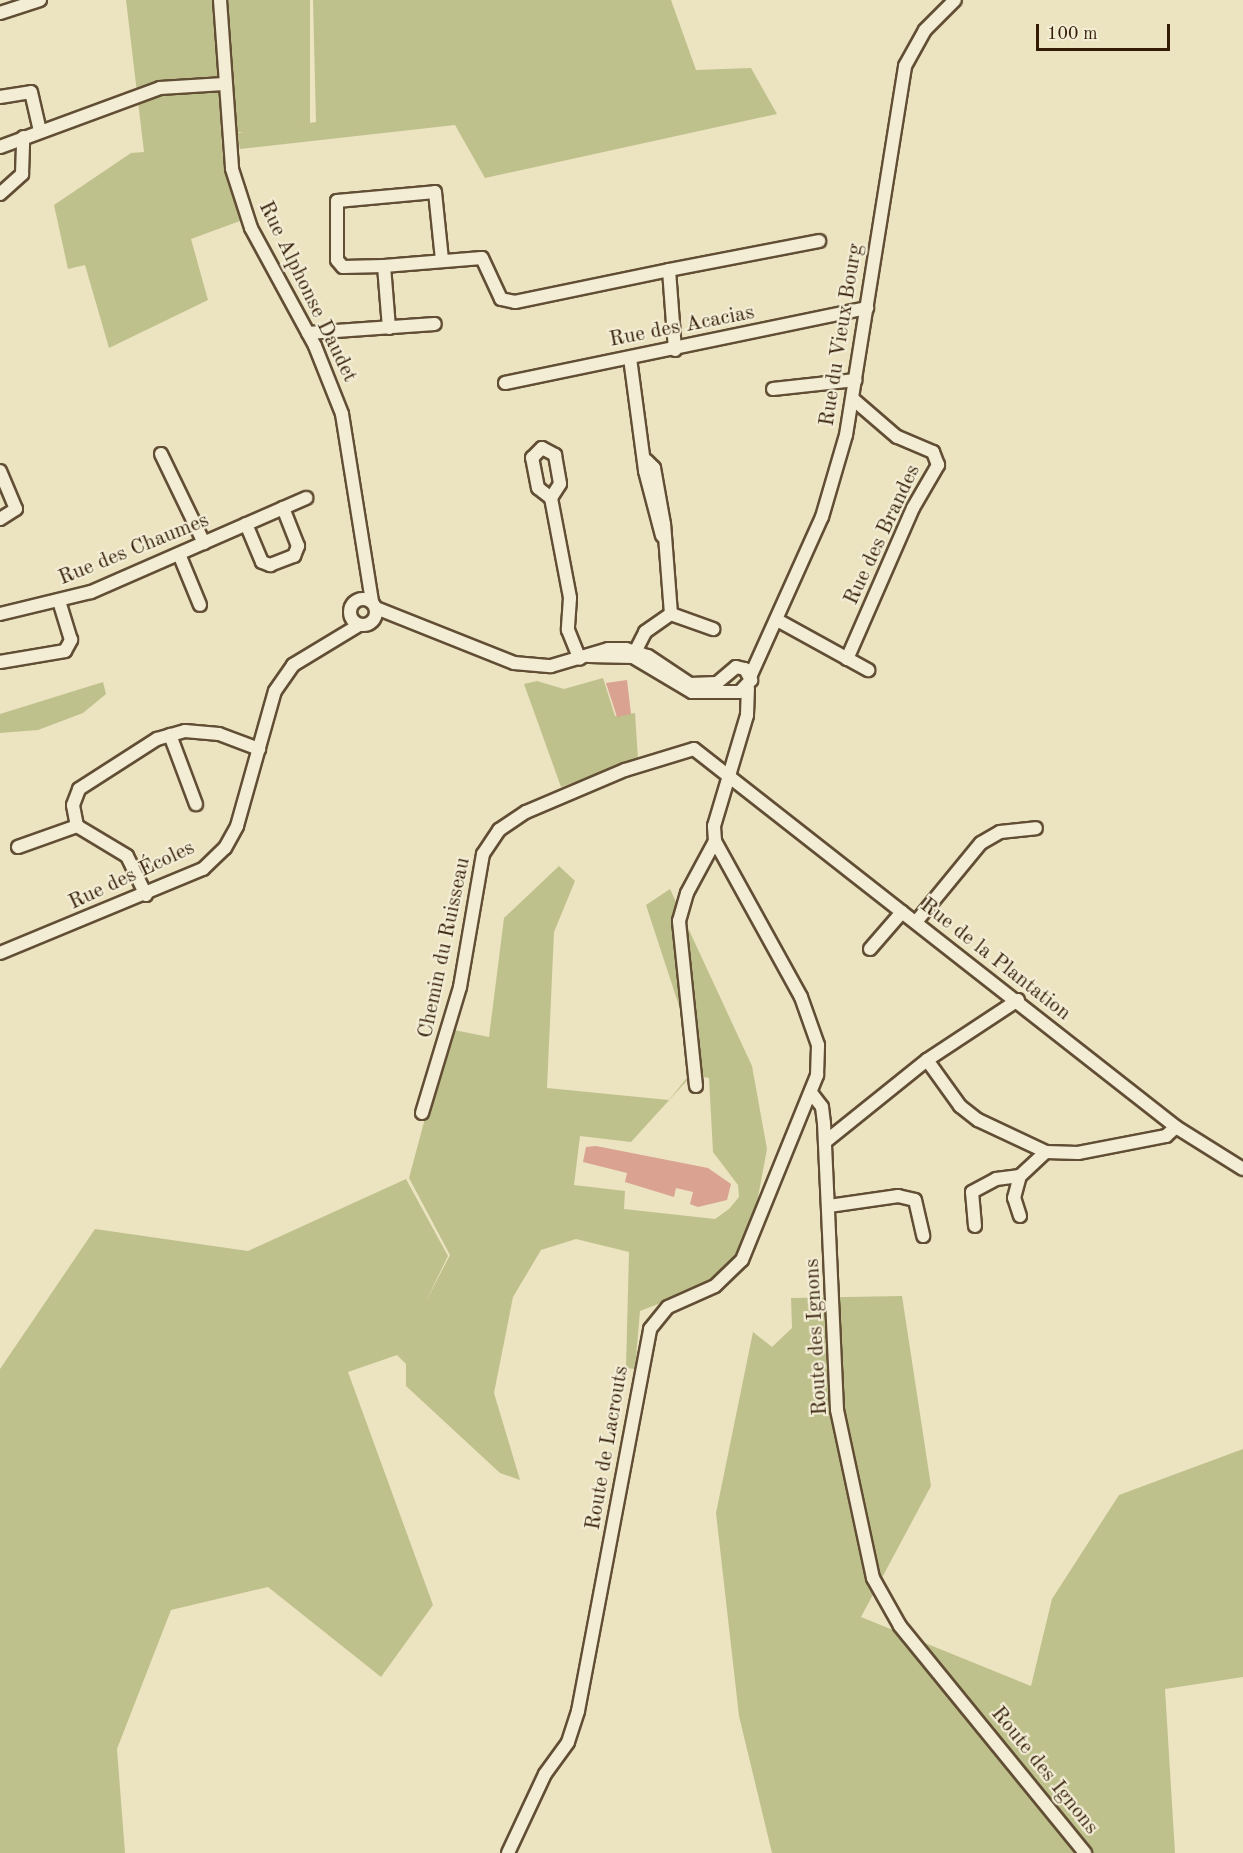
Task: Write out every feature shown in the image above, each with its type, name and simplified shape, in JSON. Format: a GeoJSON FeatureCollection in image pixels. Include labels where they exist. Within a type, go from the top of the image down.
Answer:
{"type":"FeatureCollection","features":[{"type":"Feature","properties":{"kind":"street"},"geometry":{"type":"LineString","coordinates":[[0,13],[40,0]]}},
{"type":"Feature","properties":{"kind":"street","name":"Rue Alphonse Daudet"},"geometry":{"type":"LineString","coordinates":[[219,0],[224,84],[235,183],[262,253],[308,333],[347,433],[374,605]]}},
{"type":"Feature","properties":{"kind":"street","name":"Rue du Vieux Bourg"},"geometry":{"type":"LineString","coordinates":[[742,683],[767,648],[822,517],[853,399],[905,66],[925,30],[955,0]]}},
{"type":"Feature","properties":{"kind":"street"},"geometry":{"type":"LineString","coordinates":[[0,147],[40,130],[160,88],[224,84]]}},
{"type":"Feature","properties":{"kind":"street"},"geometry":{"type":"LineString","coordinates":[[0,96],[31,92],[40,130]]}},
{"type":"Feature","properties":{"kind":"street"},"geometry":{"type":"LineString","coordinates":[[0,194],[22,174],[22,137]]}},
{"type":"Feature","properties":{"kind":"street"},"geometry":{"type":"LineString","coordinates":[[442,260],[435,192],[337,201],[337,260],[343,267],[384,266],[442,260],[486,260],[496,292],[507,302],[819,241]]}},
{"type":"Feature","properties":{"kind":"street"},"geometry":{"type":"LineString","coordinates":[[384,266],[389,328]]}},
{"type":"Feature","properties":{"kind":"street"},"geometry":{"type":"LineString","coordinates":[[669,270],[675,350]]}},
{"type":"Feature","properties":{"kind":"street","name":"Rue des Acacias"},"geometry":{"type":"LineString","coordinates":[[505,383],[675,350],[867,308]]}},
{"type":"Feature","properties":{"kind":"street"},"geometry":{"type":"LineString","coordinates":[[308,333],[435,324]]}},
{"type":"Feature","properties":{"kind":"street"},"geometry":{"type":"LineString","coordinates":[[630,358],[646,460],[654,468],[671,614]]}},
{"type":"Feature","properties":{"kind":"street"},"geometry":{"type":"LineString","coordinates":[[773,389],[856,380]]}},
{"type":"Feature","properties":{"kind":"street","name":"Rue des Brandes"},"geometry":{"type":"LineString","coordinates":[[847,659],[913,508],[938,465],[933,452],[897,437],[853,399]]}},
{"type":"Feature","properties":{"kind":"street"},"geometry":{"type":"LineString","coordinates":[[161,454],[204,543]]}},
{"type":"Feature","properties":{"kind":"street"},"geometry":{"type":"LineString","coordinates":[[0,471],[4,493],[16,509],[0,519]]}},
{"type":"Feature","properties":{"kind":"street","name":"Rue des Chaumes"},"geometry":{"type":"LineString","coordinates":[[0,614],[59,601],[178,554],[306,498]]}},
{"type":"Feature","properties":{"kind":"street"},"geometry":{"type":"LineString","coordinates":[[550,498],[570,598],[568,630],[584,657]]}},
{"type":"Feature","properties":{"kind":"street"},"geometry":{"type":"LineString","coordinates":[[246,524],[262,562],[270,565],[294,556],[298,546],[283,508]]}},
{"type":"Feature","properties":{"kind":"street"},"geometry":{"type":"LineString","coordinates":[[178,554],[200,605]]}},
{"type":"Feature","properties":{"kind":"street","name":"Rue Alphonse Daudet"},"geometry":{"type":"LineString","coordinates":[[355,620],[367,565]]}},
{"type":"Feature","properties":{"kind":"street"},"geometry":{"type":"LineString","coordinates":[[359,600],[514,663],[551,666],[617,648],[634,654],[690,684],[712,685],[726,677],[733,669],[742,683],[747,705],[714,826],[715,842],[782,957],[813,1025],[819,1060],[812,1094]]}},
{"type":"Feature","properties":{"kind":"street"},"geometry":{"type":"LineString","coordinates":[[0,662],[64,651],[71,640],[59,601]]}},
{"type":"Feature","properties":{"kind":"street"},"geometry":{"type":"LineString","coordinates":[[372,622],[374,605]]}},
{"type":"Feature","properties":{"kind":"street"},"geometry":{"type":"LineString","coordinates":[[671,614],[713,629]]}},
{"type":"Feature","properties":{"kind":"street"},"geometry":{"type":"LineString","coordinates":[[634,654],[645,632],[671,614]]}},
{"type":"Feature","properties":{"kind":"street"},"geometry":{"type":"LineString","coordinates":[[355,620],[426,626]]}},
{"type":"Feature","properties":{"kind":"street","name":"Rue des Écoles"},"geometry":{"type":"LineString","coordinates":[[0,953],[146,895],[203,869],[225,848],[259,749],[275,691],[293,665],[355,620]]}},
{"type":"Feature","properties":{"kind":"street"},"geometry":{"type":"LineString","coordinates":[[779,621],[868,670]]}},
{"type":"Feature","properties":{"kind":"street"},"geometry":{"type":"LineString","coordinates":[[634,654],[686,691],[742,683]]}},
{"type":"Feature","properties":{"kind":"street"},"geometry":{"type":"LineString","coordinates":[[726,677],[742,683]]}},
{"type":"Feature","properties":{"kind":"street"},"geometry":{"type":"LineString","coordinates":[[146,895],[127,856],[77,826],[73,805],[79,789],[170,735],[219,734],[259,749]]}},
{"type":"Feature","properties":{"kind":"street"},"geometry":{"type":"LineString","coordinates":[[170,735],[196,804]]}},
{"type":"Feature","properties":{"kind":"street","name":"Chemin du Ruisseau"},"geometry":{"type":"LineString","coordinates":[[422,1113],[460,987],[483,854],[499,830],[526,812],[678,750],[694,749],[728,775]]}},
{"type":"Feature","properties":{"kind":"street","name":"Rue de la Plantation"},"geometry":{"type":"LineString","coordinates":[[728,775],[1018,1000],[1176,1127],[1243,1169]]}},
{"type":"Feature","properties":{"kind":"street"},"geometry":{"type":"LineString","coordinates":[[18,847],[77,826]]}},
{"type":"Feature","properties":{"kind":"street"},"geometry":{"type":"LineString","coordinates":[[916,922],[981,843],[1000,832],[1036,828]]}},
{"type":"Feature","properties":{"kind":"street"},"geometry":{"type":"LineString","coordinates":[[696,1086],[679,921],[687,893],[715,842]]}},
{"type":"Feature","properties":{"kind":"street"},"geometry":{"type":"LineString","coordinates":[[870,949],[902,912]]}},
{"type":"Feature","properties":{"kind":"street"},"geometry":{"type":"LineString","coordinates":[[825,1142],[927,1060],[1018,1000]]}},
{"type":"Feature","properties":{"kind":"street"},"geometry":{"type":"LineString","coordinates":[[927,1060],[960,1106],[978,1120],[1046,1152],[1089,1151],[1166,1136],[1176,1127]]}},
{"type":"Feature","properties":{"kind":"street","name":"Route des Ignons"},"geometry":{"type":"LineString","coordinates":[[812,1094],[822,1107],[825,1142],[830,1206],[837,1410],[873,1578],[900,1626],[1085,1853]]}},
{"type":"Feature","properties":{"kind":"street","name":"Route de Lacrouts"},"geometry":{"type":"LineString","coordinates":[[508,1853],[545,1774],[568,1742],[578,1711],[650,1329],[668,1307],[715,1286],[742,1260],[812,1094]]}},
{"type":"Feature","properties":{"kind":"street"},"geometry":{"type":"LineString","coordinates":[[1020,1216],[1014,1198],[1020,1176],[1046,1152]]}},
{"type":"Feature","properties":{"kind":"street"},"geometry":{"type":"LineString","coordinates":[[975,1226],[972,1192],[996,1179],[1020,1176]]}},
{"type":"Feature","properties":{"kind":"street"},"geometry":{"type":"LineString","coordinates":[[830,1206],[898,1196],[915,1200],[923,1236]]}},
{"type":"Feature","properties":{"kind":"green space"},"geometry":{"type":"Polygon","coordinates":[[[126,0],[218,0],[222,152],[240,221],[191,239],[208,300],[109,348],[85,265],[68,269],[54,205],[131,153],[144,152],[126,0]]]}},
{"type":"Feature","properties":{"kind":"green space"},"geometry":{"type":"Polygon","coordinates":[[[228,0],[310,0],[310,132],[228,132],[228,0]]]}},
{"type":"Feature","properties":{"kind":"green space"},"geometry":{"type":"Polygon","coordinates":[[[313,0],[671,0],[696,70],[751,68],[777,114],[485,178],[455,125],[240,149],[237,133],[316,122],[313,0]]]}},
{"type":"Feature","properties":{"kind":"green space"},"geometry":{"type":"Polygon","coordinates":[[[603,678],[615,716],[635,713],[638,759],[561,787],[524,684],[537,681],[564,689],[603,678]]]}},
{"type":"Feature","properties":{"kind":"green space"},"geometry":{"type":"Polygon","coordinates":[[[103,682],[106,694],[83,713],[38,730],[0,733],[0,714],[103,682]]]}},
{"type":"Feature","properties":{"kind":"green space"},"geometry":{"type":"Polygon","coordinates":[[[559,866],[575,881],[554,932],[547,1088],[669,1100],[698,1064],[646,905],[670,889],[752,1066],[767,1149],[753,1224],[740,1258],[713,1283],[640,1311],[635,1369],[626,1368],[629,1252],[576,1239],[541,1250],[513,1297],[494,1393],[520,1480],[500,1473],[406,1386],[406,1364],[397,1355],[348,1372],[433,1605],[381,1677],[268,1587],[171,1610],[117,1749],[125,1853],[0,1853],[0,1369],[95,1229],[248,1251],[406,1179],[448,1256],[425,1303],[450,1255],[409,1178],[449,1029],[489,1037],[504,918],[559,866]],[[692,1075],[631,1142],[580,1136],[574,1185],[625,1191],[624,1209],[715,1219],[729,1209],[739,1197],[738,1185],[713,1152],[709,1078],[692,1075]]]}},
{"type":"Feature","properties":{"kind":"green space"},"geometry":{"type":"Polygon","coordinates":[[[902,1296],[931,1486],[861,1617],[1031,1686],[1052,1599],[1119,1495],[1243,1449],[1243,1677],[1165,1689],[1175,1853],[772,1853],[739,1716],[716,1513],[753,1332],[772,1347],[792,1328],[791,1298],[902,1296]]]}},
{"type":"Feature","properties":{"kind":"building"},"geometry":{"type":"Polygon","coordinates":[[[627,680],[631,714],[617,717],[606,683],[627,680]]]}},
{"type":"Feature","properties":{"kind":"building"},"geometry":{"type":"Polygon","coordinates":[[[596,1146],[708,1168],[731,1184],[727,1200],[698,1207],[690,1204],[693,1192],[676,1188],[674,1197],[625,1182],[627,1173],[583,1162],[586,1147],[596,1146]]]}}]}
